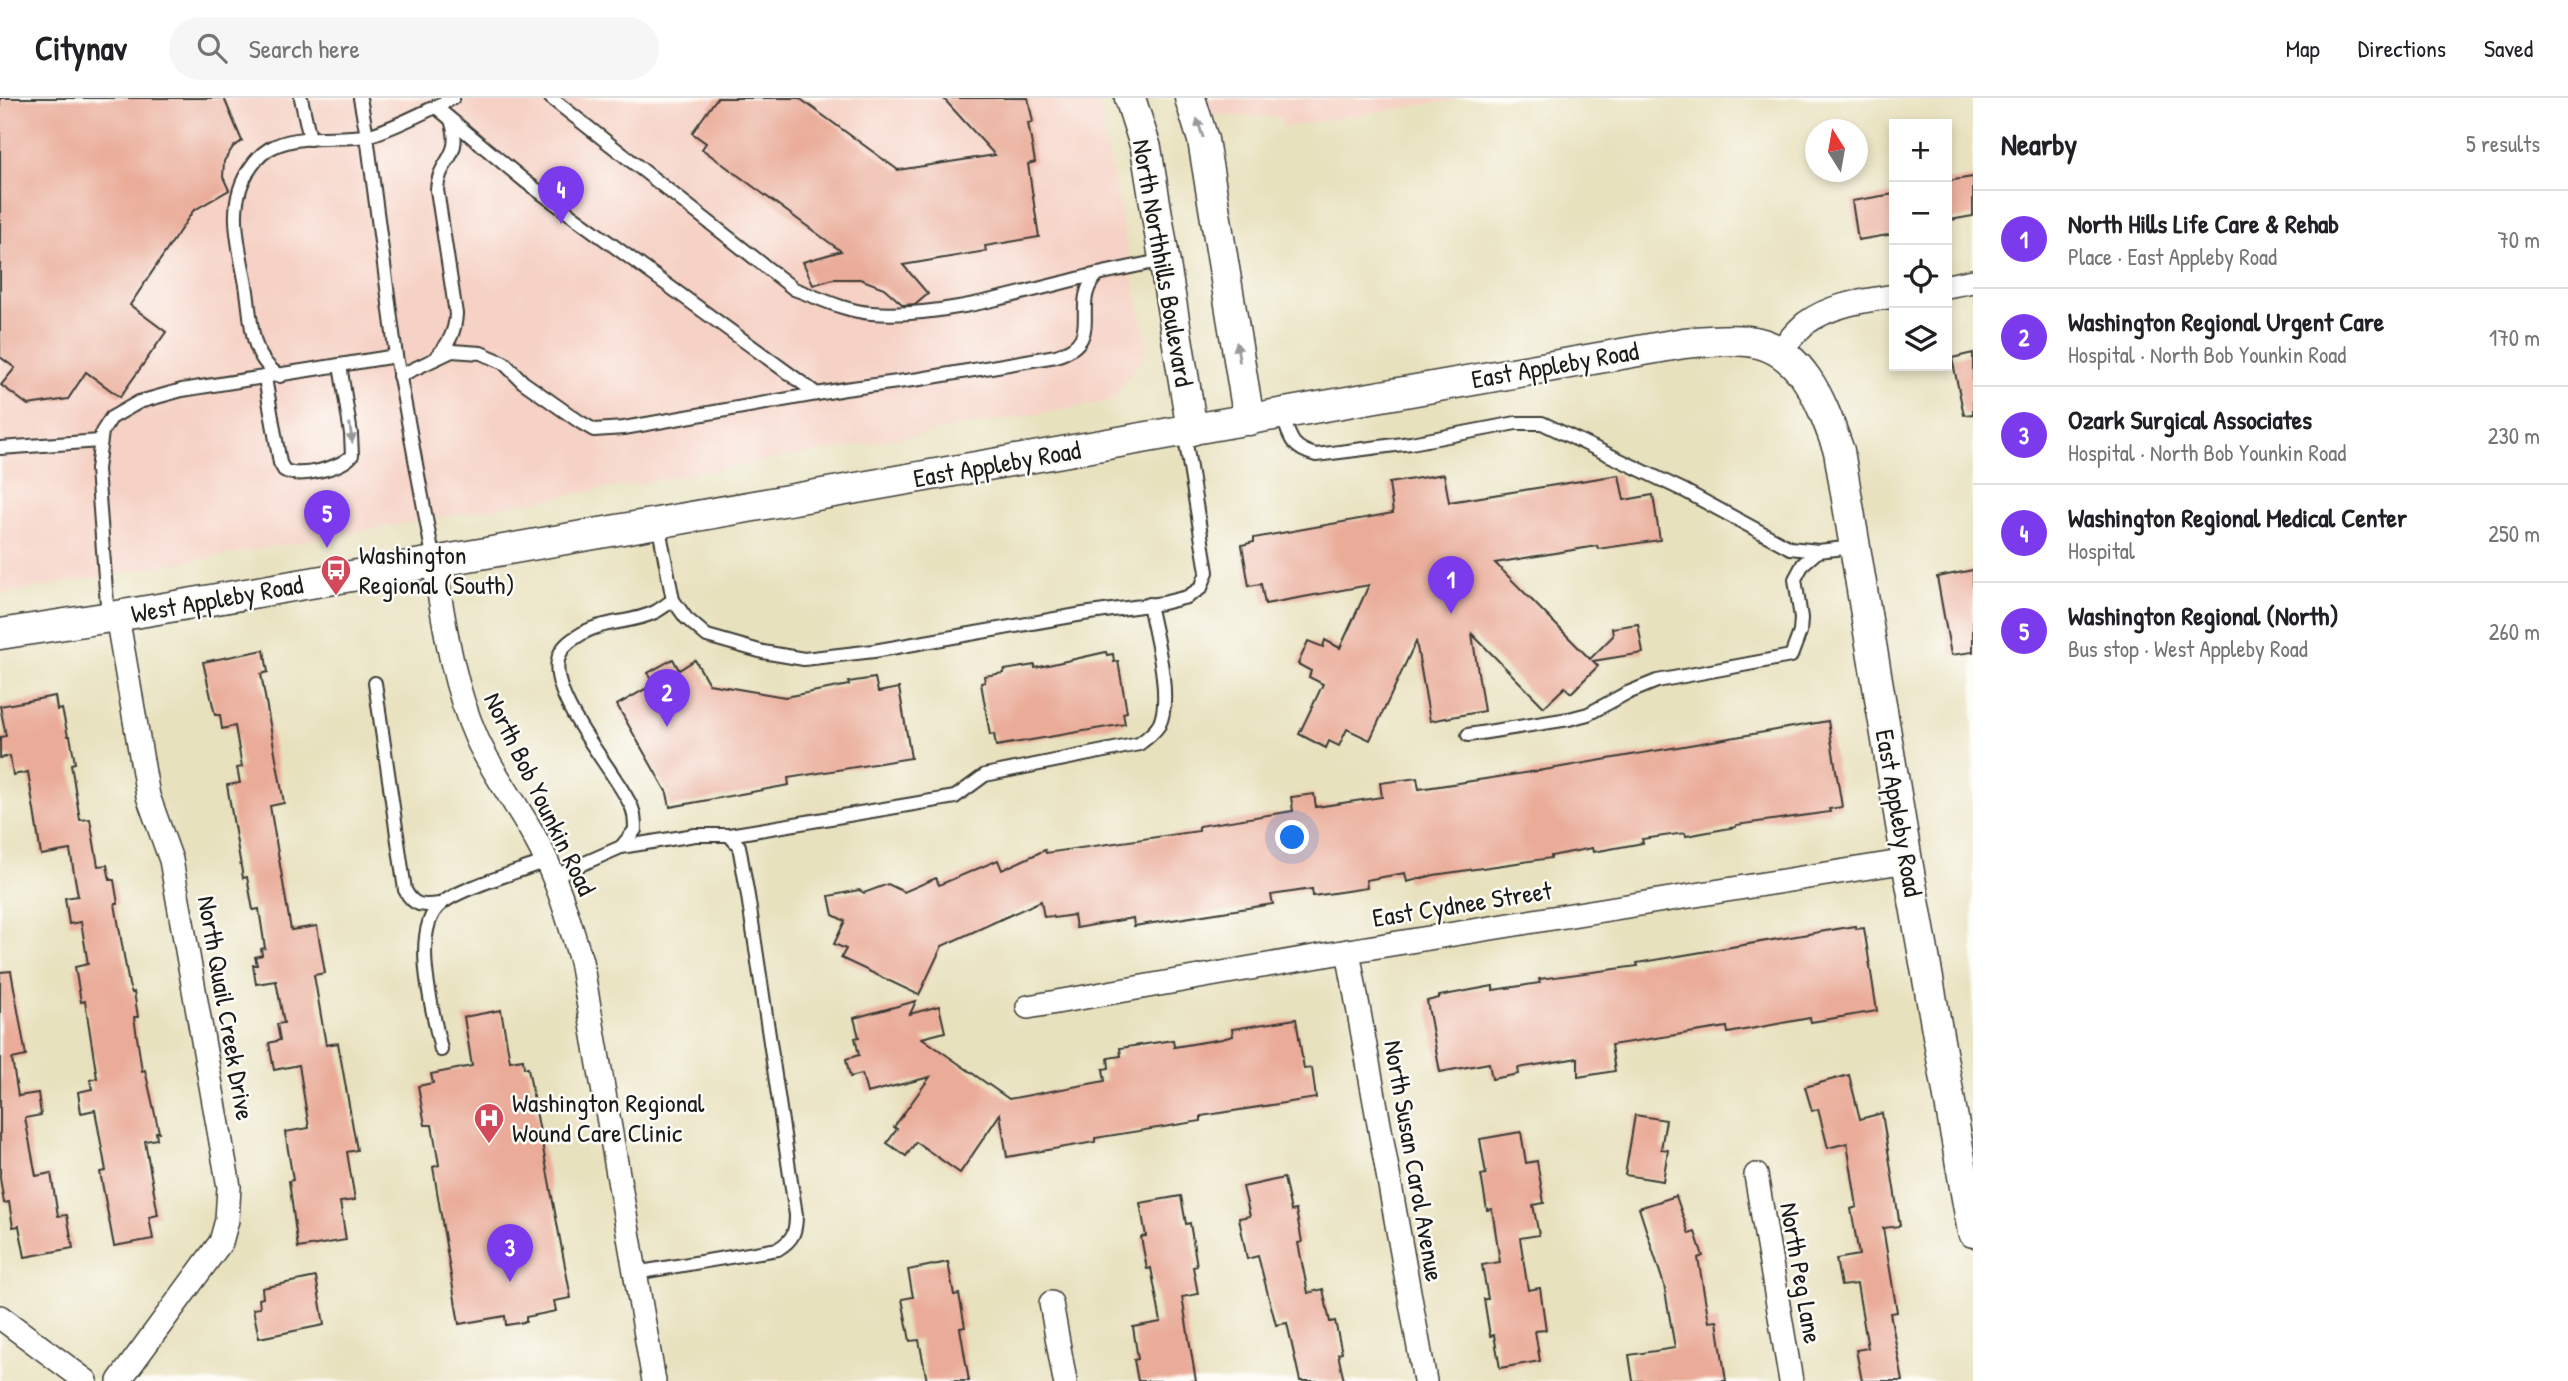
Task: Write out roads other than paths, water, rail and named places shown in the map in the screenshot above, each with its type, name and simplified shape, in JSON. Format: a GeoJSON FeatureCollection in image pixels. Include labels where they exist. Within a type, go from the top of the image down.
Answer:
{"type":"FeatureCollection","features":[{"type":"Feature","properties":{"kind":"street","name":"North Northhills Boulevard"},"geometry":{"type":"LineString","coordinates":[[1130,98],[1146,148],[1188,430]]}},
{"type":"Feature","properties":{"kind":"street"},"geometry":{"type":"LineString","coordinates":[[1190,98],[1203,140],[1249,419]]}},
{"type":"Feature","properties":{"kind":"street"},"geometry":{"type":"LineString","coordinates":[[1952,285],[1973,281]]}},
{"type":"Feature","properties":{"kind":"street"},"geometry":{"type":"LineString","coordinates":[[1779,351],[1805,324],[1826,311],[1889,297]]}},
{"type":"Feature","properties":{"kind":"street","name":"East Appleby Road"},"geometry":{"type":"LineString","coordinates":[[434,562],[1684,343],[1752,341],[1779,351],[1800,369],[1825,411],[1839,451],[1907,861],[1973,1231]]}},
{"type":"Feature","properties":{"kind":"street","name":"West Appleby Road"},"geometry":{"type":"LineString","coordinates":[[0,634],[434,562]]}},
{"type":"Feature","properties":{"kind":"street","name":"North Bob Younkin Road"},"geometry":{"type":"LineString","coordinates":[[434,562],[456,680],[478,739],[550,869],[561,894],[581,961],[654,1381]]}},
{"type":"Feature","properties":{"kind":"street","name":"North Quail Creek Drive"},"geometry":{"type":"LineString","coordinates":[[112,617],[148,796],[171,860],[229,1187],[227,1220],[221,1242],[119,1381]]}},
{"type":"Feature","properties":{"kind":"street","name":"East Cydnee Street"},"geometry":{"type":"LineString","coordinates":[[1028,1007],[1348,951],[1907,861]]}},
{"type":"Feature","properties":{"kind":"street","name":"North Susan Carol Avenue"},"geometry":{"type":"LineString","coordinates":[[1348,951],[1425,1381]]}},
{"type":"Feature","properties":{"kind":"street","name":"North Peg Lane"},"geometry":{"type":"LineString","coordinates":[[1756,1175],[1791,1381]]}},
{"type":"Feature","properties":{"kind":"street"},"geometry":{"type":"LineString","coordinates":[[1051,1303],[1065,1381]]}},
{"type":"Feature","properties":{"kind":"street"},"geometry":{"type":"LineString","coordinates":[[0,1317],[86,1381]]}},
{"type":"Feature","properties":{"kind":"lane"},"geometry":{"type":"LineString","coordinates":[[301,98],[310,139]]}},
{"type":"Feature","properties":{"kind":"lane"},"geometry":{"type":"LineString","coordinates":[[360,98],[399,376],[434,562]]}},
{"type":"Feature","properties":{"kind":"lane"},"geometry":{"type":"LineString","coordinates":[[280,376],[265,365],[254,341],[235,220],[235,209],[247,172],[275,145],[310,139],[367,136],[453,98]]}},
{"type":"Feature","properties":{"kind":"lane"},"geometry":{"type":"LineString","coordinates":[[551,98],[794,289],[834,304],[869,313],[922,313],[1164,260]]}},
{"type":"Feature","properties":{"kind":"lane"},"geometry":{"type":"LineString","coordinates":[[436,107],[526,182],[817,394]]}},
{"type":"Feature","properties":{"kind":"lane"},"geometry":{"type":"LineString","coordinates":[[436,357],[453,335],[456,314],[437,190],[437,176],[456,146],[456,134],[451,119]]}},
{"type":"Feature","properties":{"kind":"lane"},"geometry":{"type":"LineString","coordinates":[[399,376],[452,351],[481,353],[504,363],[523,382],[556,407],[594,430],[624,428],[1069,352],[1079,345],[1084,336],[1086,294],[1098,274]]}},
{"type":"Feature","properties":{"kind":"lane"},"geometry":{"type":"LineString","coordinates":[[112,617],[99,512],[97,469],[102,432],[111,418],[139,402],[182,390],[396,356]]}},
{"type":"Feature","properties":{"kind":"lane"},"geometry":{"type":"LineString","coordinates":[[265,378],[280,463],[284,470],[297,474],[342,465],[352,455],[340,365]]}},
{"type":"Feature","properties":{"kind":"lane"},"geometry":{"type":"LineString","coordinates":[[1282,413],[1292,442],[1303,451],[1316,455],[1411,443],[1516,423],[1542,423],[1685,491],[1779,543],[1801,551],[1855,547]]}},
{"type":"Feature","properties":{"kind":"lane"},"geometry":{"type":"LineString","coordinates":[[657,523],[673,600],[686,618],[707,636],[804,659],[874,651],[1149,604],[1186,597],[1201,588],[1207,572],[1188,430]]}},
{"type":"Feature","properties":{"kind":"lane"},"geometry":{"type":"LineString","coordinates":[[0,448],[100,441]]}},
{"type":"Feature","properties":{"kind":"lane"},"geometry":{"type":"LineString","coordinates":[[1468,734],[1569,719],[1588,714],[1657,681],[1791,656],[1800,632],[1800,608],[1795,579],[1803,564],[1818,551]]}},
{"type":"Feature","properties":{"kind":"lane"},"geometry":{"type":"LineString","coordinates":[[621,847],[635,830],[633,810],[573,712],[559,677],[558,660],[564,646],[580,634],[595,627],[654,613],[673,600]]}},
{"type":"Feature","properties":{"kind":"lane"},"geometry":{"type":"LineString","coordinates":[[375,684],[405,890],[410,901],[418,906],[440,904],[469,890],[621,847],[695,835],[729,835],[955,797],[985,775],[1139,744],[1151,736],[1160,724],[1165,693],[1149,604]]}},
{"type":"Feature","properties":{"kind":"lane"},"geometry":{"type":"LineString","coordinates":[[635,1273],[778,1249],[791,1241],[796,1228],[748,896],[739,846],[729,835]]}},
{"type":"Feature","properties":{"kind":"lane"},"geometry":{"type":"LineString","coordinates":[[440,904],[429,919],[425,939],[428,985],[441,1050]]}},
{"type":"Feature","properties":{"kind":"place","name":"Washington Regional Medical Center"},"geometry":{"type":"Point","coordinates":[561,224]}},
{"type":"Feature","properties":{"kind":"place","name":"Washington Regional (North)"},"geometry":{"type":"Point","coordinates":[327,548]}},
{"type":"Feature","properties":{"kind":"place","name":"Washington Regional (South)"},"geometry":{"type":"Point","coordinates":[336,597]}},
{"type":"Feature","properties":{"kind":"place","name":"North Hills Life Care & Rehab"},"geometry":{"type":"Point","coordinates":[1451,614]}},
{"type":"Feature","properties":{"kind":"place","name":"Washington Regional Urgent Care"},"geometry":{"type":"Point","coordinates":[667,727]}},
{"type":"Feature","properties":{"kind":"place","name":"Washington Regional Wound Care Clinic"},"geometry":{"type":"Point","coordinates":[489,1145]}},
{"type":"Feature","properties":{"kind":"place","name":"Ozark Surgical Associates"},"geometry":{"type":"Point","coordinates":[510,1282]}}]}
